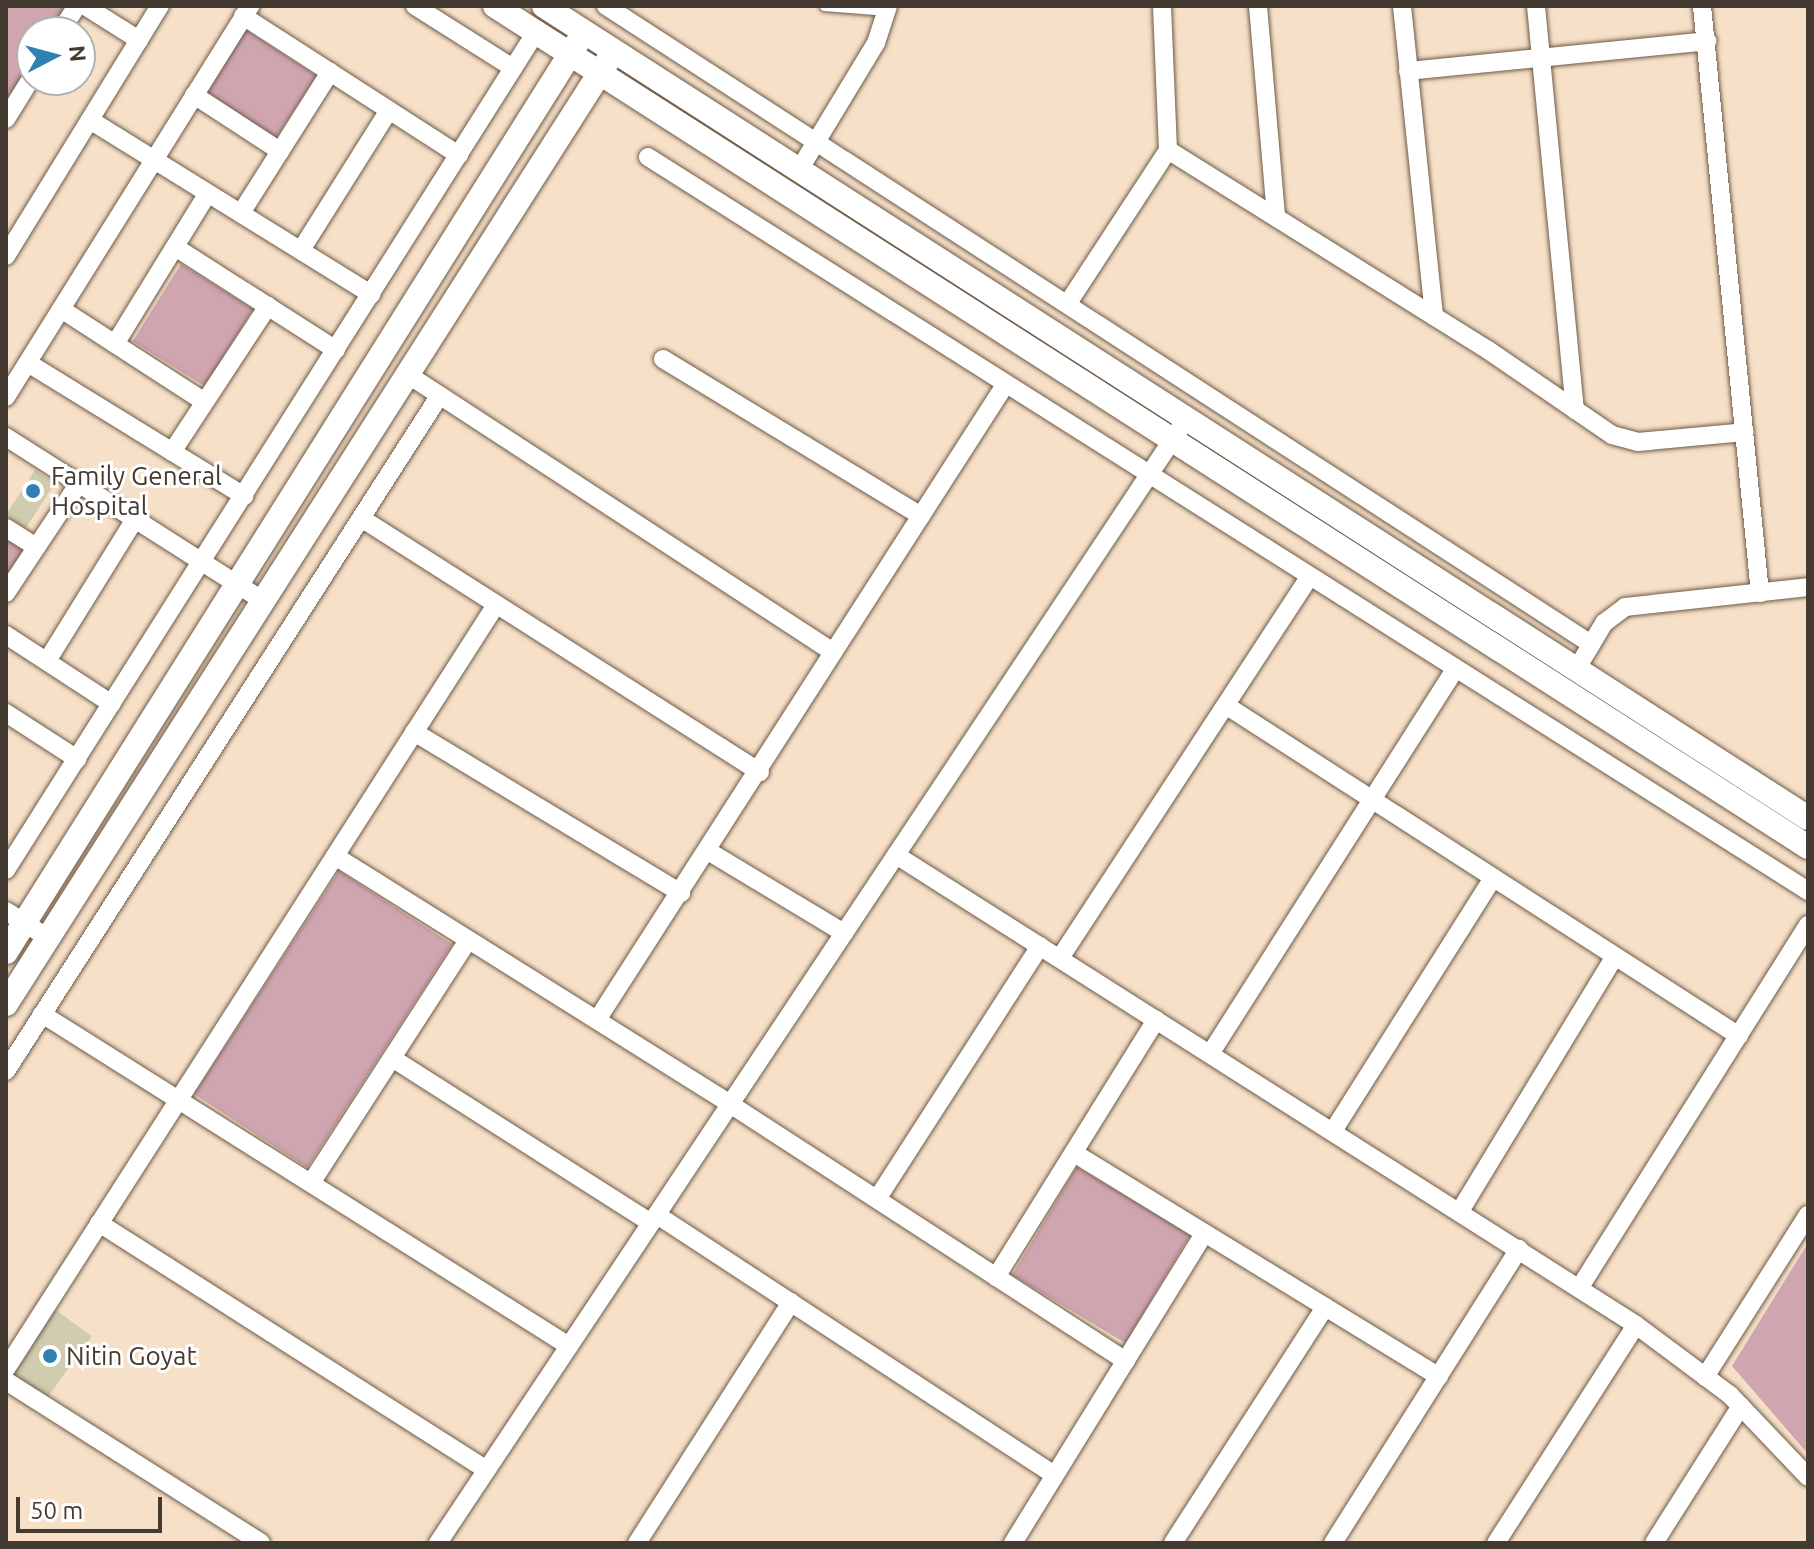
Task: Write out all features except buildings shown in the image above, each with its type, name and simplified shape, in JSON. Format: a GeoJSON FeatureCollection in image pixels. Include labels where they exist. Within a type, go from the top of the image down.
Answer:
{"type":"FeatureCollection","features":[{"type":"Feature","properties":{"kind":"street"},"geometry":{"type":"LineString","coordinates":[[85,6],[139,40]]}},
{"type":"Feature","properties":{"kind":"street"},"geometry":{"type":"LineString","coordinates":[[6,256],[160,6]]}},
{"type":"Feature","properties":{"kind":"street"},"geometry":{"type":"LineString","coordinates":[[415,6],[513,68]]}},
{"type":"Feature","properties":{"kind":"street"},"geometry":{"type":"LineString","coordinates":[[495,6],[1808,847]]}},
{"type":"Feature","properties":{"kind":"street"},"geometry":{"type":"LineString","coordinates":[[544,6],[1808,818]]}},
{"type":"Feature","properties":{"kind":"street"},"geometry":{"type":"LineString","coordinates":[[606,6],[818,139],[1591,644]]}},
{"type":"Feature","properties":{"kind":"street"},"geometry":{"type":"LineString","coordinates":[[1068,303],[1168,150],[1162,6]]}},
{"type":"Feature","properties":{"kind":"street"},"geometry":{"type":"LineString","coordinates":[[1258,6],[1276,215]]}},
{"type":"Feature","properties":{"kind":"street"},"geometry":{"type":"LineString","coordinates":[[1402,6],[1434,316]]}},
{"type":"Feature","properties":{"kind":"street"},"geometry":{"type":"LineString","coordinates":[[1536,6],[1575,410]]}},
{"type":"Feature","properties":{"kind":"street"},"geometry":{"type":"LineString","coordinates":[[1702,6],[1760,593]]}},
{"type":"Feature","properties":{"kind":"street"},"geometry":{"type":"LineString","coordinates":[[799,170],[876,43],[888,8]]}},
{"type":"Feature","properties":{"kind":"street"},"geometry":{"type":"LineString","coordinates":[[6,397],[247,11],[330,72],[459,155]]}},
{"type":"Feature","properties":{"kind":"street"},"geometry":{"type":"LineString","coordinates":[[6,870],[536,32]]}},
{"type":"Feature","properties":{"kind":"street"},"geometry":{"type":"LineString","coordinates":[[6,952],[15,917],[237,584],[584,32]]}},
{"type":"Feature","properties":{"kind":"street"},"geometry":{"type":"LineString","coordinates":[[1408,71],[1707,41]]}},
{"type":"Feature","properties":{"kind":"street"},"geometry":{"type":"LineString","coordinates":[[6,1004],[614,51]]}},
{"type":"Feature","properties":{"kind":"street"},"geometry":{"type":"LineString","coordinates":[[241,213],[330,72]]}},
{"type":"Feature","properties":{"kind":"street"},"geometry":{"type":"LineString","coordinates":[[194,95],[280,151]]}},
{"type":"Feature","properties":{"kind":"street"},"geometry":{"type":"LineString","coordinates":[[6,119],[20,96]]}},
{"type":"Feature","properties":{"kind":"street"},"geometry":{"type":"LineString","coordinates":[[301,250],[389,110]]}},
{"type":"Feature","properties":{"kind":"street"},"geometry":{"type":"LineString","coordinates":[[90,120],[371,294]]}},
{"type":"Feature","properties":{"kind":"street"},"geometry":{"type":"LineString","coordinates":[[1168,150],[1434,316],[1612,435],[1638,442],[1745,432]]}},
{"type":"Feature","properties":{"kind":"street"},"geometry":{"type":"LineString","coordinates":[[648,157],[1808,891]]}},
{"type":"Feature","properties":{"kind":"street"},"geometry":{"type":"LineString","coordinates":[[115,344],[208,193]]}},
{"type":"Feature","properties":{"kind":"street"},"geometry":{"type":"LineString","coordinates":[[175,247],[336,350]]}},
{"type":"Feature","properties":{"kind":"street"},"geometry":{"type":"LineString","coordinates":[[172,452],[268,306]]}},
{"type":"Feature","properties":{"kind":"street"},"geometry":{"type":"LineString","coordinates":[[61,309],[205,402]]}},
{"type":"Feature","properties":{"kind":"street"},"geometry":{"type":"LineString","coordinates":[[663,359],[921,516]]}},
{"type":"Feature","properties":{"kind":"street"},"geometry":{"type":"LineString","coordinates":[[28,363],[244,496]]}},
{"type":"Feature","properties":{"kind":"street"},"geometry":{"type":"LineString","coordinates":[[407,374],[833,652]]}},
{"type":"Feature","properties":{"kind":"street"},"geometry":{"type":"LineString","coordinates":[[597,1020],[760,772],[833,652],[1005,385]]}},
{"type":"Feature","properties":{"kind":"street"},"geometry":{"type":"LineString","coordinates":[[6,1071],[440,395]]}},
{"type":"Feature","properties":{"kind":"street"},"geometry":{"type":"LineString","coordinates":[[438,1543],[1187,419]]}},
{"type":"Feature","properties":{"kind":"street"},"geometry":{"type":"LineString","coordinates":[[6,437],[263,601]]}},
{"type":"Feature","properties":{"kind":"street"},"geometry":{"type":"LineString","coordinates":[[6,593],[79,483]]}},
{"type":"Feature","properties":{"kind":"street"},"geometry":{"type":"LineString","coordinates":[[361,518],[760,772]]}},
{"type":"Feature","properties":{"kind":"street"},"geometry":{"type":"LineString","coordinates":[[47,661],[135,519]]}},
{"type":"Feature","properties":{"kind":"street"},"geometry":{"type":"LineString","coordinates":[[6,528],[36,547]]}},
{"type":"Feature","properties":{"kind":"street"},"geometry":{"type":"LineString","coordinates":[[1060,958],[1309,577]]}},
{"type":"Feature","properties":{"kind":"street"},"geometry":{"type":"LineString","coordinates":[[1576,670],[1604,623],[1625,607],[1808,587]]}},
{"type":"Feature","properties":{"kind":"street"},"geometry":{"type":"LineString","coordinates":[[6,1369],[496,605]]}},
{"type":"Feature","properties":{"kind":"street"},"geometry":{"type":"LineString","coordinates":[[6,635],[112,704]]}},
{"type":"Feature","properties":{"kind":"street"},"geometry":{"type":"LineString","coordinates":[[1210,1054],[1455,669]]}},
{"type":"Feature","properties":{"kind":"street"},"geometry":{"type":"LineString","coordinates":[[1227,706],[1739,1036]]}},
{"type":"Feature","properties":{"kind":"street"},"geometry":{"type":"LineString","coordinates":[[7,715],[77,759]]}},
{"type":"Feature","properties":{"kind":"street"},"geometry":{"type":"LineString","coordinates":[[414,732],[681,893]]}},
{"type":"Feature","properties":{"kind":"street"},"geometry":{"type":"LineString","coordinates":[[708,851],[844,933]]}},
{"type":"Feature","properties":{"kind":"street"},"geometry":{"type":"LineString","coordinates":[[896,855],[1636,1325],[1741,1406],[1808,1477]]}},
{"type":"Feature","properties":{"kind":"street"},"geometry":{"type":"LineString","coordinates":[[335,856],[730,1104],[1126,1361]]}},
{"type":"Feature","properties":{"kind":"street"},"geometry":{"type":"LineString","coordinates":[[1333,1131],[1493,878]]}},
{"type":"Feature","properties":{"kind":"street"},"geometry":{"type":"LineString","coordinates":[[15,917],[48,938]]}},
{"type":"Feature","properties":{"kind":"street"},"geometry":{"type":"LineString","coordinates":[[1580,1287],[1808,925]]}},
{"type":"Feature","properties":{"kind":"street"},"geometry":{"type":"LineString","coordinates":[[311,1183],[468,940]]}},
{"type":"Feature","properties":{"kind":"street"},"geometry":{"type":"LineString","coordinates":[[877,1199],[1040,946]]}},
{"type":"Feature","properties":{"kind":"street"},"geometry":{"type":"LineString","coordinates":[[1460,1211],[1615,956]]}},
{"type":"Feature","properties":{"kind":"street"},"geometry":{"type":"LineString","coordinates":[[42,1014],[569,1346]]}},
{"type":"Feature","properties":{"kind":"street"},"geometry":{"type":"LineString","coordinates":[[996,1277],[1156,1020]]}},
{"type":"Feature","properties":{"kind":"street"},"geometry":{"type":"LineString","coordinates":[[392,1058],[791,1302],[1055,1475]]}},
{"type":"Feature","properties":{"kind":"street"},"geometry":{"type":"LineString","coordinates":[[1074,1153],[1439,1377]]}},
{"type":"Feature","properties":{"kind":"street"},"geometry":{"type":"LineString","coordinates":[[1705,1377],[1808,1215]]}},
{"type":"Feature","properties":{"kind":"street"},"geometry":{"type":"LineString","coordinates":[[99,1223],[486,1470]]}},
{"type":"Feature","properties":{"kind":"street"},"geometry":{"type":"LineString","coordinates":[[1013,1543],[1204,1234]]}},
{"type":"Feature","properties":{"kind":"street"},"geometry":{"type":"LineString","coordinates":[[1333,1543],[1519,1249]]}},
{"type":"Feature","properties":{"kind":"street"},"geometry":{"type":"LineString","coordinates":[[637,1543],[791,1302]]}},
{"type":"Feature","properties":{"kind":"street"},"geometry":{"type":"LineString","coordinates":[[1173,1543],[1325,1307]]}},
{"type":"Feature","properties":{"kind":"street"},"geometry":{"type":"LineString","coordinates":[[1496,1543],[1636,1325]]}},
{"type":"Feature","properties":{"kind":"street"},"geometry":{"type":"LineString","coordinates":[[6,1381],[241,1538],[261,1543]]}},
{"type":"Feature","properties":{"kind":"street"},"geometry":{"type":"LineString","coordinates":[[1654,1543],[1741,1406]]}},
{"type":"Feature","properties":{"kind":"lane"},"geometry":{"type":"LineString","coordinates":[[824,6],[888,8]]}},
{"type":"Feature","properties":{"kind":"shaded area"},"geometry":{"type":"Polygon","coordinates":[[[6,6],[66,6],[59,16],[16,16],[16,85],[6,101],[6,6]]]}},
{"type":"Feature","properties":{"kind":"shaded area"},"geometry":{"type":"Polygon","coordinates":[[[246,30],[316,76],[276,138],[206,92],[246,30]]]}},
{"type":"Feature","properties":{"kind":"shaded area"},"geometry":{"type":"Polygon","coordinates":[[[181,264],[253,309],[205,386],[133,341],[181,264]]]}},
{"type":"Feature","properties":{"kind":"shaded area"},"geometry":{"type":"Polygon","coordinates":[[[6,537],[24,549],[6,576],[6,537]]]}},
{"type":"Feature","properties":{"kind":"shaded area"},"geometry":{"type":"Polygon","coordinates":[[[339,871],[452,945],[307,1168],[194,1094],[339,871]]]}},
{"type":"Feature","properties":{"kind":"shaded area"},"geometry":{"type":"Polygon","coordinates":[[[1077,1167],[1190,1235],[1125,1343],[1012,1275],[1077,1167]]]}},
{"type":"Feature","properties":{"kind":"shaded area"},"geometry":{"type":"Polygon","coordinates":[[[1808,1243],[1808,1454],[1732,1366],[1808,1243]]]}},
{"type":"Feature","properties":{"kind":"place","name":"Family General Hospital"},"geometry":{"type":"Point","coordinates":[33,491]}},
{"type":"Feature","properties":{"kind":"place","name":"Nitin Goyat"},"geometry":{"type":"Point","coordinates":[50,1356]}}]}
